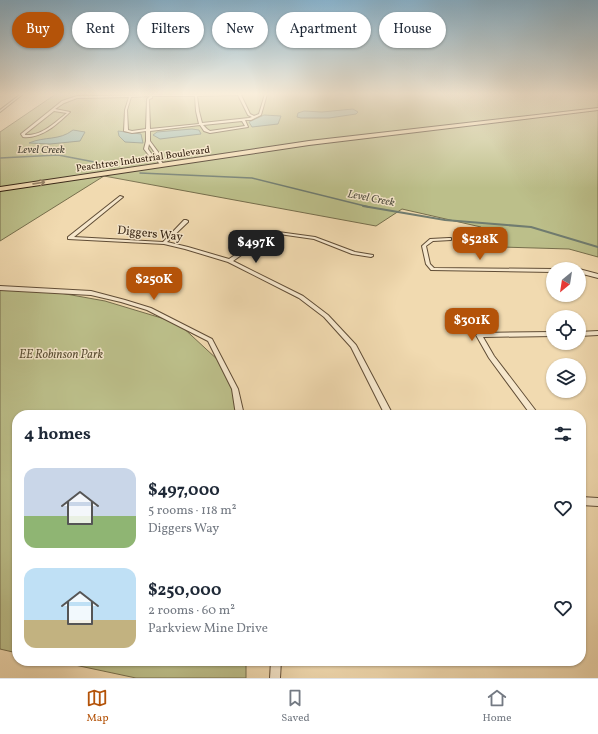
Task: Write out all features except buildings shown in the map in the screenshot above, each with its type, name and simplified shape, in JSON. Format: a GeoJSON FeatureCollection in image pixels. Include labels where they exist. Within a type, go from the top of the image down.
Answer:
{"type":"FeatureCollection","features":[{"type":"Feature","properties":{"kind":"highway","name":"Peachtree Industrial Boulevard"},"geometry":{"type":"LineString","coordinates":[[0,189],[159,161],[304,138],[414,126]]}},
{"type":"Feature","properties":{"kind":"highway","name":"Peachtree Industrial Boulevard"},"geometry":{"type":"LineString","coordinates":[[0,183],[159,161],[456,126]]}},
{"type":"Feature","properties":{"kind":"street"},"geometry":{"type":"LineString","coordinates":[[33,126],[23,134],[24,136],[42,134],[52,126]]}},
{"type":"Feature","properties":{"kind":"street"},"geometry":{"type":"LineString","coordinates":[[126,126],[126,131],[148,131],[201,126],[205,131],[210,132],[247,126]]}},
{"type":"Feature","properties":{"kind":"street"},"geometry":{"type":"LineString","coordinates":[[148,126],[148,141],[146,149],[152,157],[159,161]]}},
{"type":"Feature","properties":{"kind":"street"},"geometry":{"type":"LineString","coordinates":[[148,141],[159,156],[159,161]]}},
{"type":"Feature","properties":{"kind":"street","name":"Diggers Way"},"geometry":{"type":"LineString","coordinates":[[121,197],[70,238],[164,243],[186,248],[230,261],[301,297],[326,316],[354,346],[386,410]]}},
{"type":"Feature","properties":{"kind":"street"},"geometry":{"type":"LineString","coordinates":[[164,243],[186,221]]}},
{"type":"Feature","properties":{"kind":"street"},"geometry":{"type":"LineString","coordinates":[[230,261],[271,232],[315,238],[354,253],[371,256]]}},
{"type":"Feature","properties":{"kind":"street"},"geometry":{"type":"LineString","coordinates":[[449,239],[432,240],[424,246],[428,264],[433,269],[546,270]]}},
{"type":"Feature","properties":{"kind":"street"},"geometry":{"type":"LineString","coordinates":[[586,273],[598,276]]}},
{"type":"Feature","properties":{"kind":"street"},"geometry":{"type":"LineString","coordinates":[[0,288],[97,295],[149,309],[210,340],[235,389],[239,410]]}},
{"type":"Feature","properties":{"kind":"street"},"geometry":{"type":"LineString","coordinates":[[586,334],[598,333]]}},
{"type":"Feature","properties":{"kind":"street"},"geometry":{"type":"LineString","coordinates":[[531,410],[491,357],[479,334],[546,334]]}},
{"type":"Feature","properties":{"kind":"street"},"geometry":{"type":"LineString","coordinates":[[586,501],[598,502]]}},
{"type":"Feature","properties":{"kind":"street"},"geometry":{"type":"LineString","coordinates":[[275,678],[276,666]]}},
{"type":"Feature","properties":{"kind":"green space"},"geometry":{"type":"Polygon","coordinates":[[[9,126],[598,126],[598,257],[569,249],[501,247],[481,227],[402,209],[376,226],[104,176],[0,241],[0,132],[9,126]]]}},
{"type":"Feature","properties":{"kind":"green space","name":"EE Robinson Park"},"geometry":{"type":"Polygon","coordinates":[[[0,288],[38,289],[105,301],[178,323],[219,361],[242,410],[12,410],[12,652],[0,649],[0,288]]]}},
{"type":"Feature","properties":{"kind":"green space"},"geometry":{"type":"Polygon","coordinates":[[[80,666],[246,666],[246,678],[136,678],[80,666]]]}},
{"type":"Feature","properties":{"kind":"water"},"geometry":{"type":"Polygon","coordinates":[[[192,129],[199,130],[201,134],[160,139],[153,135],[157,132],[192,129]]]}},
{"type":"Feature","properties":{"kind":"water"},"geometry":{"type":"Polygon","coordinates":[[[73,130],[85,132],[80,141],[50,144],[29,143],[62,136],[73,130]]]}},
{"type":"Feature","properties":{"kind":"water"},"geometry":{"type":"Polygon","coordinates":[[[118,131],[141,134],[143,143],[125,142],[119,136],[118,131]]]}},
{"type":"Feature","properties":{"kind":"waterway","name":"Level Creek"},"geometry":{"type":"LineString","coordinates":[[0,158],[58,155],[105,164]]}},
{"type":"Feature","properties":{"kind":"waterway","name":"Level Creek"},"geometry":{"type":"LineString","coordinates":[[140,173],[252,178],[369,207]]}},
{"type":"Feature","properties":{"kind":"waterway","name":"Level Creek"},"geometry":{"type":"LineString","coordinates":[[363,206],[445,220],[531,227],[598,247]]}}]}
